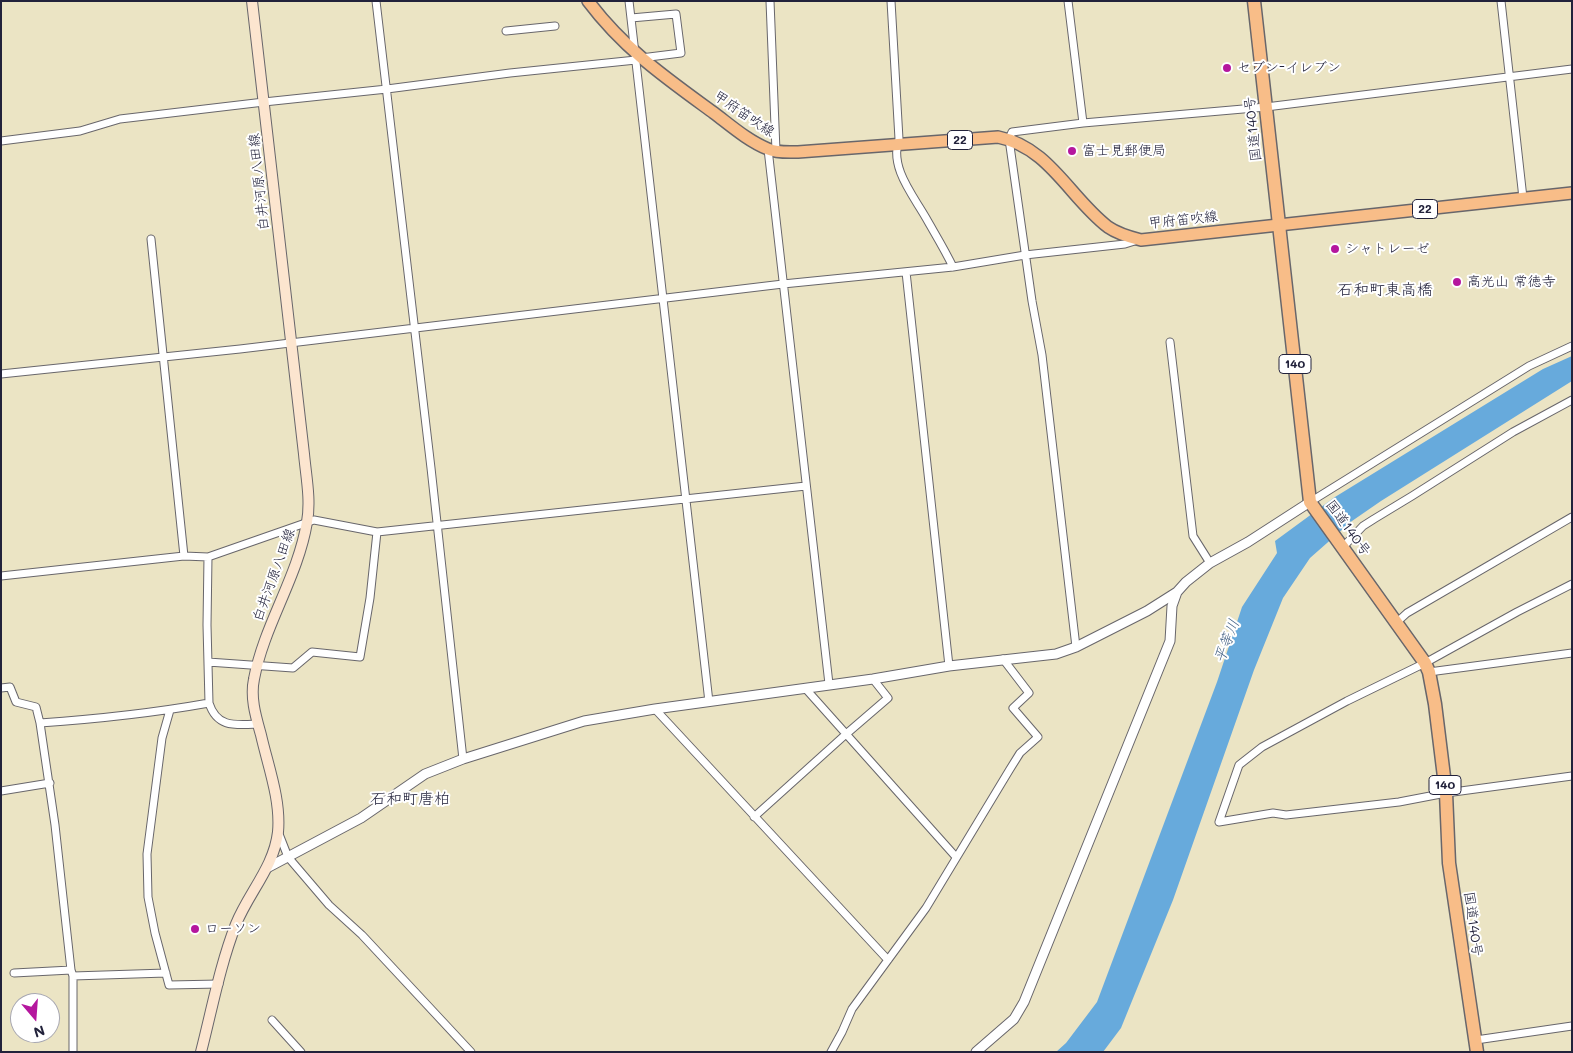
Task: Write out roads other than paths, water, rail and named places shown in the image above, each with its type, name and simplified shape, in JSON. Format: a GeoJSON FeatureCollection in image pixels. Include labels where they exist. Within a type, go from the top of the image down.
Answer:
{"type":"FeatureCollection","features":[{"type":"Feature","properties":{"kind":"highway","name":"国道140号"},"geometry":{"type":"LineString","coordinates":[[1254,1],[1312,504],[1427,668],[1435,704],[1446,793],[1449,863],[1476,1046]]}},
{"type":"Feature","properties":{"kind":"main road","name":"白井河原八田線"},"geometry":{"type":"LineString","coordinates":[[201,1052],[237,922],[267,868],[276,845],[279,817],[253,703],[253,690],[257,665],[295,566],[307,523],[308,499],[252,1]]}},
{"type":"Feature","properties":{"kind":"main road","name":"甲府笛吹線"},"geometry":{"type":"LineString","coordinates":[[588,1],[603,21],[637,58],[739,131],[772,150],[798,152],[998,137],[1009,139],[1029,148],[1044,160],[1109,227],[1123,235],[1141,240],[1572,193]]}},
{"type":"Feature","properties":{"kind":"street"},"geometry":{"type":"LineString","coordinates":[[376,1],[438,526],[463,759]]}},
{"type":"Feature","properties":{"kind":"street"},"geometry":{"type":"LineString","coordinates":[[630,1],[709,702]]}},
{"type":"Feature","properties":{"kind":"street"},"geometry":{"type":"LineString","coordinates":[[770,1],[772,150],[783,284],[829,684]]}},
{"type":"Feature","properties":{"kind":"street"},"geometry":{"type":"LineString","coordinates":[[891,1],[899,139],[896,145],[896,156],[909,191],[953,267]]}},
{"type":"Feature","properties":{"kind":"street"},"geometry":{"type":"LineString","coordinates":[[1068,1],[1083,123]]}},
{"type":"Feature","properties":{"kind":"street"},"geometry":{"type":"LineString","coordinates":[[1500,1],[1523,198]]}},
{"type":"Feature","properties":{"kind":"street"},"geometry":{"type":"LineString","coordinates":[[1,141],[80,131],[120,119],[680,54],[676,14],[631,18]]}},
{"type":"Feature","properties":{"kind":"street"},"geometry":{"type":"LineString","coordinates":[[506,31],[556,26]]}},
{"type":"Feature","properties":{"kind":"street"},"geometry":{"type":"LineString","coordinates":[[1076,646],[1042,356],[1025,255],[1009,139],[1012,132],[1083,123],[1266,107],[1572,69]]}},
{"type":"Feature","properties":{"kind":"street"},"geometry":{"type":"LineString","coordinates":[[151,239],[184,556]]}},
{"type":"Feature","properties":{"kind":"street"},"geometry":{"type":"LineString","coordinates":[[1,374],[240,349],[783,284],[953,267],[1025,255],[1125,244],[1141,240]]}},
{"type":"Feature","properties":{"kind":"street"},"geometry":{"type":"LineString","coordinates":[[906,272],[950,666]]}},
{"type":"Feature","properties":{"kind":"street"},"geometry":{"type":"LineString","coordinates":[[1170,342],[1193,536],[1210,563]]}},
{"type":"Feature","properties":{"kind":"street"},"geometry":{"type":"LineString","coordinates":[[267,868],[361,818],[425,774],[463,759],[584,721],[950,666],[1056,654],[1076,646],[1147,611],[1177,592],[1186,582],[1210,563],[1312,504],[1529,366],[1572,346]]}},
{"type":"Feature","properties":{"kind":"street"},"geometry":{"type":"LineString","coordinates":[[1343,546],[1363,526],[1520,428],[1572,400]]}},
{"type":"Feature","properties":{"kind":"street"},"geometry":{"type":"LineString","coordinates":[[1,576],[184,556],[208,557],[314,520],[377,532],[806,486]]}},
{"type":"Feature","properties":{"kind":"street"},"geometry":{"type":"LineString","coordinates":[[1396,623],[1407,613],[1572,517]]}},
{"type":"Feature","properties":{"kind":"street"},"geometry":{"type":"LineString","coordinates":[[208,662],[294,668],[312,652],[360,656],[370,598],[377,532]]}},
{"type":"Feature","properties":{"kind":"street"},"geometry":{"type":"LineString","coordinates":[[208,557],[209,702],[212,713],[219,720],[229,724],[258,724]]}},
{"type":"Feature","properties":{"kind":"street"},"geometry":{"type":"LineString","coordinates":[[1572,584],[1516,612],[1427,668],[1347,701],[1262,747],[1239,765],[1219,822],[1273,813],[1286,815],[1399,802],[1446,793],[1572,776]]}},
{"type":"Feature","properties":{"kind":"street"},"geometry":{"type":"LineString","coordinates":[[976,1052],[1014,1018],[1024,1002],[1170,641],[1172,606],[1177,592]]}},
{"type":"Feature","properties":{"kind":"street"},"geometry":{"type":"LineString","coordinates":[[1427,668],[1572,653]]}},
{"type":"Feature","properties":{"kind":"street"},"geometry":{"type":"LineString","coordinates":[[831,1052],[852,1009],[926,908],[1020,753],[1038,737],[1013,708],[1029,693],[1004,660]]}},
{"type":"Feature","properties":{"kind":"street"},"geometry":{"type":"LineString","coordinates":[[754,817],[845,734],[888,698],[873,679]]}},
{"type":"Feature","properties":{"kind":"street"},"geometry":{"type":"LineString","coordinates":[[1,688],[10,687],[16,702],[36,707],[40,722],[50,783],[72,973],[73,1052]]}},
{"type":"Feature","properties":{"kind":"street"},"geometry":{"type":"LineString","coordinates":[[804,688],[956,857]]}},
{"type":"Feature","properties":{"kind":"street"},"geometry":{"type":"LineString","coordinates":[[40,722],[80,720],[170,710],[209,702]]}},
{"type":"Feature","properties":{"kind":"street"},"geometry":{"type":"LineString","coordinates":[[655,709],[888,960]]}},
{"type":"Feature","properties":{"kind":"street"},"geometry":{"type":"LineString","coordinates":[[170,710],[162,738],[147,854],[148,897],[169,985],[219,984]]}},
{"type":"Feature","properties":{"kind":"street"},"geometry":{"type":"LineString","coordinates":[[1,791],[50,783]]}},
{"type":"Feature","properties":{"kind":"street"},"geometry":{"type":"LineString","coordinates":[[278,833],[288,857],[328,905],[362,935],[471,1052]]}},
{"type":"Feature","properties":{"kind":"street"},"geometry":{"type":"LineString","coordinates":[[14,973],[166,973]]}},
{"type":"Feature","properties":{"kind":"street"},"geometry":{"type":"LineString","coordinates":[[272,1020],[301,1052]]}},
{"type":"Feature","properties":{"kind":"street"},"geometry":{"type":"LineString","coordinates":[[1476,1046],[1572,1026]]}},
{"type":"Feature","properties":{"kind":"water"},"geometry":{"type":"Polygon","coordinates":[[[1572,356],[1572,381],[1381,501],[1352,521],[1310,558],[1283,598],[1254,670],[1173,900],[1121,1028],[1103,1052],[1056,1052],[1066,1043],[1097,1002],[1217,682],[1242,607],[1277,553],[1275,541],[1335,497],[1543,369],[1572,356]]]}},
{"type":"Feature","properties":{"kind":"place","name":"セブン-イレブン"},"geometry":{"type":"Point","coordinates":[1227,68]}},
{"type":"Feature","properties":{"kind":"place","name":"富士見郵便局"},"geometry":{"type":"Point","coordinates":[1072,151]}},
{"type":"Feature","properties":{"kind":"place","name":"シャトレーゼ"},"geometry":{"type":"Point","coordinates":[1335,249]}},
{"type":"Feature","properties":{"kind":"place","name":"高光山 常徳寺"},"geometry":{"type":"Point","coordinates":[1457,282]}},
{"type":"Feature","properties":{"kind":"place","name":"ローソン"},"geometry":{"type":"Point","coordinates":[195,929]}},
{"type":"Feature","properties":{"kind":"district","name":"石和町東高橋"},"geometry":{"type":"Point","coordinates":[1385,290]}},
{"type":"Feature","properties":{"kind":"district","name":"石和町唐柏"},"geometry":{"type":"Point","coordinates":[410,799]}},
{"type":"Feature","properties":{"kind":"water label","name":"平等川"},"geometry":{"type":"Point","coordinates":[1227,641]}}]}
